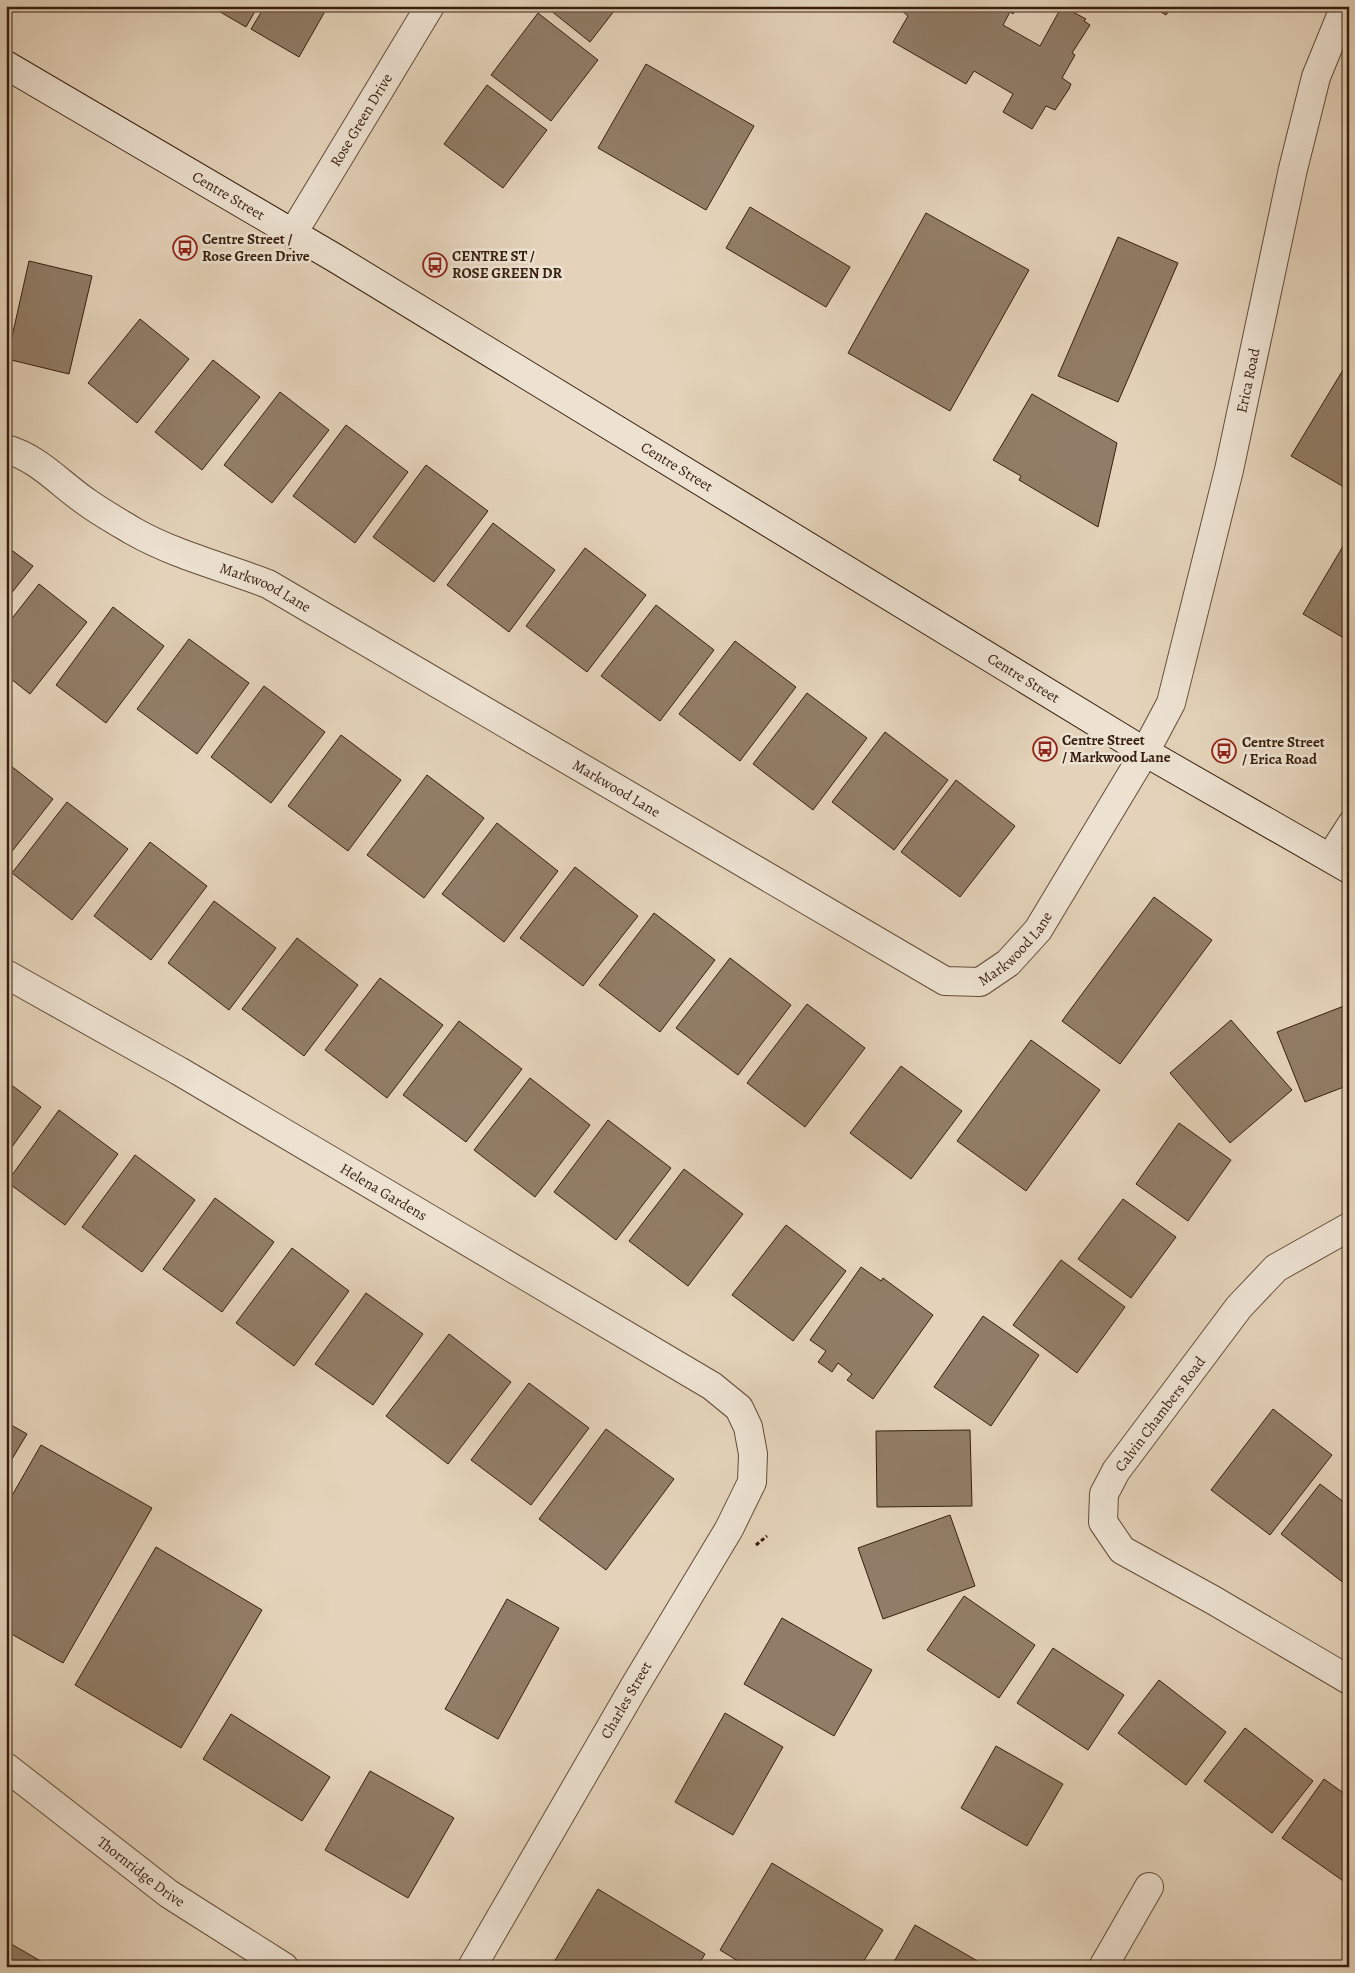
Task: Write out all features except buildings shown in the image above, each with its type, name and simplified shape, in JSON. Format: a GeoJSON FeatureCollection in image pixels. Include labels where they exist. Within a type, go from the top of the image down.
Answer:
{"type":"FeatureCollection","features":[{"type":"Feature","properties":{"kind":"street","name":"Rose Green Drive"},"geometry":{"type":"LineString","coordinates":[[293,233],[430,6]]}},
{"type":"Feature","properties":{"kind":"street","name":"Erica Road"},"geometry":{"type":"LineString","coordinates":[[1145,752],[1171,703],[1229,470],[1293,169],[1316,77],[1345,6]]}},
{"type":"Feature","properties":{"kind":"street","name":"Centre Street"},"geometry":{"type":"LineString","coordinates":[[6,65],[293,233],[1145,752],[1338,863]]}},
{"type":"Feature","properties":{"kind":"street","name":"Markwood Lane"},"geometry":{"type":"LineString","coordinates":[[6,449],[18,452],[39,465],[87,503],[135,532],[169,548],[268,584],[945,980],[980,982],[1008,963],[1038,930],[1145,752]]}},
{"type":"Feature","properties":{"kind":"street","name":"Helena Gardens"},"geometry":{"type":"LineString","coordinates":[[6,974],[179,1071],[712,1386],[739,1408],[748,1426]]}},
{"type":"Feature","properties":{"kind":"street","name":"Calvin Chambers Road"},"geometry":{"type":"LineString","coordinates":[[1349,1227],[1276,1268],[1239,1308],[1116,1471],[1104,1494],[1103,1522],[1122,1550],[1213,1600],[1349,1680]]}},
{"type":"Feature","properties":{"kind":"street","name":"Charles Street"},"geometry":{"type":"LineString","coordinates":[[472,1967],[634,1687],[729,1529],[752,1482],[753,1454],[748,1426]]}},
{"type":"Feature","properties":{"kind":"street","name":"Thornridge Drive"},"geometry":{"type":"LineString","coordinates":[[6,1767],[169,1894],[284,1967]]}},
{"type":"Feature","properties":{"kind":"street"},"geometry":{"type":"LineString","coordinates":[[1103,1967],[1149,1887]]}},
{"type":"Feature","properties":{"kind":"lane"},"geometry":{"type":"LineString","coordinates":[[1338,863],[1349,820]]}},
{"type":"Feature","properties":{"kind":"place","name":"Centre Street / Rose Green Drive"},"geometry":{"type":"Point","coordinates":[185,248]}},
{"type":"Feature","properties":{"kind":"place","name":"CENTRE ST / ROSE GREEN DR"},"geometry":{"type":"Point","coordinates":[435,265]}},
{"type":"Feature","properties":{"kind":"place","name":"Centre Street / Markwood Lane"},"geometry":{"type":"Point","coordinates":[1045,749]}},
{"type":"Feature","properties":{"kind":"place","name":"Centre Street / Erica Road"},"geometry":{"type":"Point","coordinates":[1224,751]}}]}
